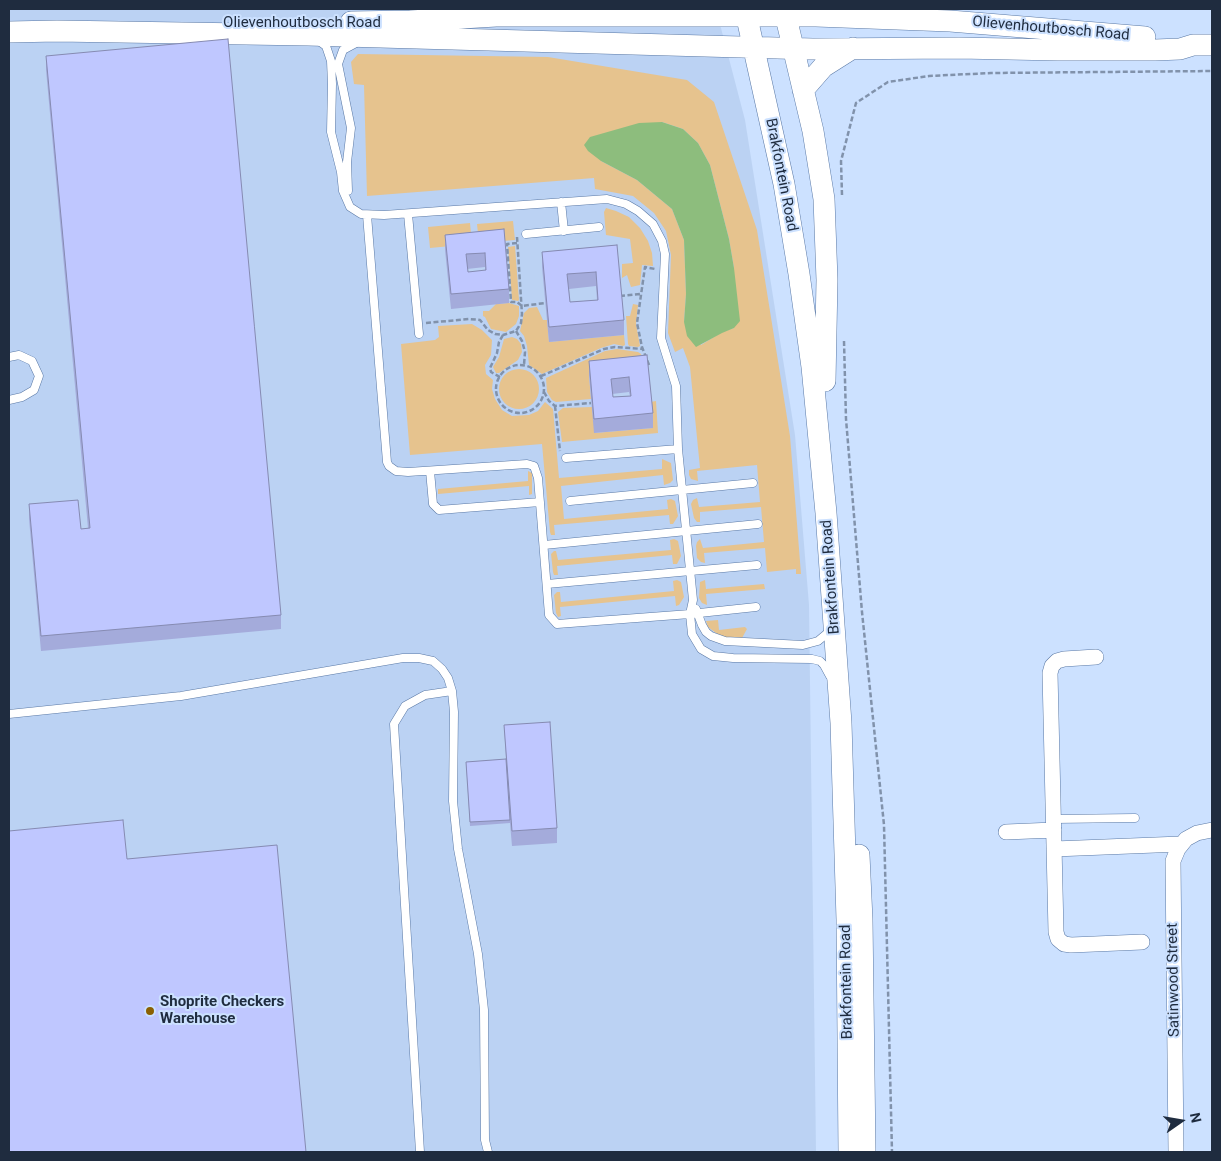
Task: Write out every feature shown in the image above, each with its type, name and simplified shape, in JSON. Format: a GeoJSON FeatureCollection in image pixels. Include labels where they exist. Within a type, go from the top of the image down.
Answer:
{"type":"FeatureCollection","features":[{"type":"Feature","properties":{"kind":"main road","name":"Olievenhoutbosch Road"},"geometry":{"type":"LineString","coordinates":[[9,21],[49,24],[393,22],[496,16],[785,12],[950,21],[1174,39],[1203,45]]}},
{"type":"Feature","properties":{"kind":"main road","name":"Brakfontein Road"},"geometry":{"type":"LineString","coordinates":[[785,12],[818,159],[826,221],[828,280],[825,373],[826,415],[847,625],[853,722],[862,920],[865,1152]]}},
{"type":"Feature","properties":{"kind":"main road","name":"Brakfontein Road"},"geometry":{"type":"LineString","coordinates":[[746,13],[784,184],[812,367],[826,513],[841,723],[847,920],[849,1152]]}},
{"type":"Feature","properties":{"kind":"main road","name":"Olievenhoutbosch Road"},"geometry":{"type":"LineString","coordinates":[[9,32],[308,35],[794,48],[1154,50],[1180,49],[1203,45]]}},
{"type":"Feature","properties":{"kind":"main road"},"geometry":{"type":"LineString","coordinates":[[803,90],[823,67],[853,48]]}},
{"type":"Feature","properties":{"kind":"main road"},"geometry":{"type":"LineString","coordinates":[[856,1152],[856,1064],[859,1057],[864,1053]]}},
{"type":"Feature","properties":{"kind":"street"},"geometry":{"type":"LineString","coordinates":[[1096,658],[1057,661],[1052,666],[1050,673],[1056,932],[1058,939],[1064,944],[1071,945],[1142,942]]}},
{"type":"Feature","properties":{"kind":"street"},"geometry":{"type":"LineString","coordinates":[[1006,832],[1054,824]]}},
{"type":"Feature","properties":{"kind":"street"},"geometry":{"type":"LineString","coordinates":[[1054,849],[1181,844],[1203,831],[1212,830]]}},
{"type":"Feature","properties":{"kind":"street","name":"Satinwood Street"},"geometry":{"type":"LineString","coordinates":[[1176,1152],[1172,868],[1174,855],[1181,844]]}},
{"type":"Feature","properties":{"kind":"lane"},"geometry":{"type":"LineString","coordinates":[[308,35],[326,46],[331,61],[332,138],[341,172],[345,198],[354,210],[367,216],[607,199],[620,202],[643,214],[653,224],[664,248],[665,264],[661,338],[676,386],[678,449],[694,614],[692,634],[701,649],[712,656],[733,658],[799,657],[820,661],[828,671],[834,703],[841,723]]}},
{"type":"Feature","properties":{"kind":"lane"},"geometry":{"type":"LineString","coordinates":[[354,210],[348,192],[346,176],[351,128],[338,64],[343,50],[356,42],[376,37]]}},
{"type":"Feature","properties":{"kind":"lane"},"geometry":{"type":"LineString","coordinates":[[562,202],[564,231]]}},
{"type":"Feature","properties":{"kind":"lane"},"geometry":{"type":"LineString","coordinates":[[408,214],[419,334]]}},
{"type":"Feature","properties":{"kind":"lane"},"geometry":{"type":"LineString","coordinates":[[367,216],[387,462],[392,469],[401,472],[531,464],[534,466],[538,472],[549,615],[557,624],[694,614],[756,607]]}},
{"type":"Feature","properties":{"kind":"lane"},"geometry":{"type":"LineString","coordinates":[[526,234],[600,228]]}},
{"type":"Feature","properties":{"kind":"lane"},"geometry":{"type":"LineString","coordinates":[[9,357],[20,355],[32,360],[39,376],[34,390],[22,397],[9,400]]}},
{"type":"Feature","properties":{"kind":"lane"},"geometry":{"type":"LineString","coordinates":[[566,458],[678,449]]}},
{"type":"Feature","properties":{"kind":"lane"},"geometry":{"type":"LineString","coordinates":[[430,471],[434,504],[439,510],[540,502]]}},
{"type":"Feature","properties":{"kind":"lane"},"geometry":{"type":"LineString","coordinates":[[570,501],[682,489],[754,484]]}},
{"type":"Feature","properties":{"kind":"lane"},"geometry":{"type":"LineString","coordinates":[[544,545],[758,524]]}},
{"type":"Feature","properties":{"kind":"lane"},"geometry":{"type":"LineString","coordinates":[[547,584],[757,565]]}},
{"type":"Feature","properties":{"kind":"lane"},"geometry":{"type":"LineString","coordinates":[[694,614],[706,632],[711,636],[726,641],[803,645],[818,641],[835,626]]}},
{"type":"Feature","properties":{"kind":"lane"},"geometry":{"type":"LineString","coordinates":[[9,714],[181,696],[403,658],[419,658],[433,661],[442,669],[448,678],[452,690],[454,712],[453,801],[458,849],[475,933],[484,1010],[485,1140],[488,1152]]}},
{"type":"Feature","properties":{"kind":"lane"},"geometry":{"type":"LineString","coordinates":[[420,1152],[394,724],[405,706],[425,695],[452,690]]}},
{"type":"Feature","properties":{"kind":"lane"},"geometry":{"type":"LineString","coordinates":[[1054,824],[1136,818]]}},
{"type":"Feature","properties":{"kind":"path"},"geometry":{"type":"LineString","coordinates":[[842,200],[841,161],[856,103],[888,82],[929,76],[991,73],[1212,71]]}},
{"type":"Feature","properties":{"kind":"path"},"geometry":{"type":"LineString","coordinates":[[418,324],[468,319],[480,320],[488,330],[503,335],[516,331],[521,323],[522,306],[516,235],[526,234]]}},
{"type":"Feature","properties":{"kind":"path"},"geometry":{"type":"LineString","coordinates":[[517,243],[507,244],[511,302],[517,302],[522,306],[545,303]]}},
{"type":"Feature","properties":{"kind":"path"},"geometry":{"type":"LineString","coordinates":[[649,365],[637,323],[645,267],[655,269],[655,260]]}},
{"type":"Feature","properties":{"kind":"path"},"geometry":{"type":"LineString","coordinates":[[620,296],[641,294]]}},
{"type":"Feature","properties":{"kind":"path"},"geometry":{"type":"LineString","coordinates":[[516,331],[522,340],[525,352],[524,366]]}},
{"type":"Feature","properties":{"kind":"path"},"geometry":{"type":"LineString","coordinates":[[500,378],[491,372],[490,368],[503,335]]}},
{"type":"Feature","properties":{"kind":"path"},"geometry":{"type":"LineString","coordinates":[[844,340],[846,429],[862,612],[884,825],[892,1152]]}},
{"type":"Feature","properties":{"kind":"path"},"geometry":{"type":"LineString","coordinates":[[541,376],[604,349],[614,347],[643,349]]}},
{"type":"Feature","properties":{"kind":"path"},"geometry":{"type":"LineString","coordinates":[[514,366],[524,366],[535,370],[541,376],[544,384],[542,400],[530,411],[514,412],[501,404],[496,388],[500,378],[507,369],[514,366]]}},
{"type":"Feature","properties":{"kind":"path"},"geometry":{"type":"LineString","coordinates":[[544,392],[555,406],[560,458],[566,458]]}},
{"type":"Feature","properties":{"kind":"path"},"geometry":{"type":"LineString","coordinates":[[555,406],[591,403]]}},
{"type":"Feature","properties":{"kind":"shaded area"},"geometry":{"type":"Polygon","coordinates":[[[9,9],[716,9],[745,120],[795,435],[809,605],[816,1152],[9,1152],[9,9]]]}},
{"type":"Feature","properties":{"kind":"shaded area"},"geometry":{"type":"Polygon","coordinates":[[[358,54],[548,57],[687,80],[714,102],[757,230],[790,436],[801,574],[796,574],[796,569],[767,572],[765,548],[704,553],[705,563],[697,558],[696,546],[700,539],[703,548],[764,542],[761,507],[700,512],[700,522],[697,522],[694,518],[691,504],[697,498],[699,507],[760,502],[757,465],[697,471],[698,481],[691,479],[689,475],[689,470],[700,468],[690,367],[683,348],[675,352],[668,333],[671,255],[666,231],[654,213],[633,196],[595,189],[594,178],[367,196],[364,85],[354,84],[351,62],[358,54]],[[662,122],[601,161],[637,180],[672,209],[684,240],[686,294],[684,322],[701,345],[722,332],[734,328],[734,268],[729,239],[710,165],[698,143],[683,129],[662,122]]]}},
{"type":"Feature","properties":{"kind":"shaded area"},"geometry":{"type":"Polygon","coordinates":[[[662,122],[683,129],[698,143],[710,165],[729,239],[734,268],[740,321],[734,328],[696,347],[687,336],[684,322],[686,294],[684,240],[672,209],[637,180],[601,161],[588,151],[584,145],[590,137],[639,123],[662,122]]]}},
{"type":"Feature","properties":{"kind":"shaded area"},"geometry":{"type":"Polygon","coordinates":[[[606,208],[629,217],[640,228],[648,241],[652,253],[653,266],[642,265],[640,285],[631,287],[627,275],[622,278],[622,264],[633,263],[630,239],[606,235],[604,212],[606,208]]]}},
{"type":"Feature","properties":{"kind":"shaded area"},"geometry":{"type":"Polygon","coordinates":[[[513,221],[515,240],[479,243],[477,224],[513,221]]]}},
{"type":"Feature","properties":{"kind":"shaded area"},"geometry":{"type":"Polygon","coordinates":[[[470,223],[472,244],[430,248],[428,227],[470,223]]]}},
{"type":"Feature","properties":{"kind":"shaded area"},"geometry":{"type":"Polygon","coordinates":[[[515,246],[518,301],[512,300],[508,247],[515,246]]]}},
{"type":"Feature","properties":{"kind":"shaded area"},"geometry":{"type":"Polygon","coordinates":[[[509,303],[519,306],[519,316],[516,324],[506,332],[491,329],[483,316],[483,311],[489,311],[496,304],[509,303]]]}},
{"type":"Feature","properties":{"kind":"shaded area"},"geometry":{"type":"Polygon","coordinates":[[[633,304],[638,305],[636,324],[640,346],[638,347],[629,346],[628,344],[626,316],[630,316],[633,304]]]}},
{"type":"Feature","properties":{"kind":"shaded area"},"geometry":{"type":"Polygon","coordinates":[[[537,307],[543,320],[547,320],[549,342],[624,335],[625,345],[614,344],[601,348],[542,374],[529,365],[527,346],[524,336],[520,331],[524,313],[529,308],[537,307]]]}},
{"type":"Feature","properties":{"kind":"shaded area"},"geometry":{"type":"Polygon","coordinates":[[[472,324],[482,330],[492,340],[491,355],[485,365],[486,374],[493,380],[492,389],[495,399],[502,410],[512,416],[529,415],[538,411],[545,402],[553,409],[559,478],[662,469],[662,459],[671,463],[673,480],[664,485],[663,475],[561,486],[564,519],[668,509],[667,500],[671,499],[675,501],[678,516],[673,524],[670,524],[669,515],[554,525],[555,535],[551,535],[542,444],[410,455],[401,344],[435,340],[439,337],[438,326],[472,324]]]}},
{"type":"Feature","properties":{"kind":"shaded area"},"geometry":{"type":"Polygon","coordinates":[[[512,337],[521,344],[522,352],[518,360],[499,373],[496,373],[493,367],[499,357],[504,339],[512,337]]]}},
{"type":"Feature","properties":{"kind":"shaded area"},"geometry":{"type":"Polygon","coordinates":[[[617,349],[641,354],[647,370],[589,375],[591,399],[556,402],[552,400],[547,392],[546,378],[605,351],[617,349]]]}},
{"type":"Feature","properties":{"kind":"shaded area"},"geometry":{"type":"Polygon","coordinates":[[[523,369],[530,372],[536,378],[539,389],[538,397],[530,406],[523,409],[515,409],[508,406],[500,397],[499,385],[502,378],[511,370],[523,369]]]}},
{"type":"Feature","properties":{"kind":"shaded area"},"geometry":{"type":"Polygon","coordinates":[[[656,401],[658,433],[562,442],[558,412],[563,408],[592,407],[595,433],[653,428],[650,402],[656,401]]]}},
{"type":"Feature","properties":{"kind":"shaded area"},"geometry":{"type":"Polygon","coordinates":[[[528,471],[532,473],[532,494],[529,495],[529,486],[438,494],[438,489],[528,481],[528,471]]]}},
{"type":"Feature","properties":{"kind":"shaded area"},"geometry":{"type":"Polygon","coordinates":[[[670,540],[678,541],[681,556],[677,564],[673,564],[672,555],[557,566],[558,575],[554,575],[553,572],[551,554],[554,551],[556,551],[558,560],[671,550],[670,540]]]}},
{"type":"Feature","properties":{"kind":"shaded area"},"geometry":{"type":"Polygon","coordinates":[[[705,580],[706,589],[764,584],[765,589],[706,594],[707,605],[702,603],[699,598],[700,582],[705,580]]]}},
{"type":"Feature","properties":{"kind":"shaded area"},"geometry":{"type":"Polygon","coordinates":[[[673,581],[681,582],[684,597],[679,605],[676,606],[675,596],[560,607],[561,616],[558,617],[556,613],[554,595],[557,592],[560,592],[561,602],[674,591],[673,581]]]}},
{"type":"Feature","properties":{"kind":"shaded area"},"geometry":{"type":"Polygon","coordinates":[[[718,620],[719,630],[745,627],[747,629],[742,638],[726,638],[708,627],[706,621],[718,620]]]}},
{"type":"Feature","properties":{"kind":"building"},"geometry":{"type":"Polygon","coordinates":[[[228,39],[281,615],[41,636],[29,504],[78,500],[81,529],[90,528],[46,56],[228,39]]]}},
{"type":"Feature","properties":{"kind":"building"},"geometry":{"type":"Polygon","coordinates":[[[504,229],[509,289],[451,294],[445,235],[504,229]],[[485,253],[466,254],[468,272],[486,270],[485,253]]]}},
{"type":"Feature","properties":{"kind":"building"},"geometry":{"type":"Polygon","coordinates":[[[617,245],[624,320],[549,327],[542,252],[617,245]],[[596,272],[567,274],[570,302],[598,300],[596,272]]]}},
{"type":"Feature","properties":{"kind":"building"},"geometry":{"type":"Polygon","coordinates":[[[647,355],[653,413],[594,419],[589,361],[647,355]],[[629,377],[611,379],[613,397],[631,396],[629,377]]]}},
{"type":"Feature","properties":{"kind":"building"},"geometry":{"type":"Polygon","coordinates":[[[550,722],[557,828],[512,831],[504,725],[550,722]]]}},
{"type":"Feature","properties":{"kind":"building"},"geometry":{"type":"Polygon","coordinates":[[[506,759],[510,820],[470,822],[466,762],[506,759]]]}},
{"type":"Feature","properties":{"kind":"building","name":"Shoprite Checkers Warehouse"},"geometry":{"type":"Polygon","coordinates":[[[123,820],[127,859],[277,845],[306,1152],[9,1152],[9,831],[123,820]]]}},
{"type":"Feature","properties":{"kind":"place","name":"Shoprite Checkers Warehouse"},"geometry":{"type":"Point","coordinates":[150,1011]}}]}
